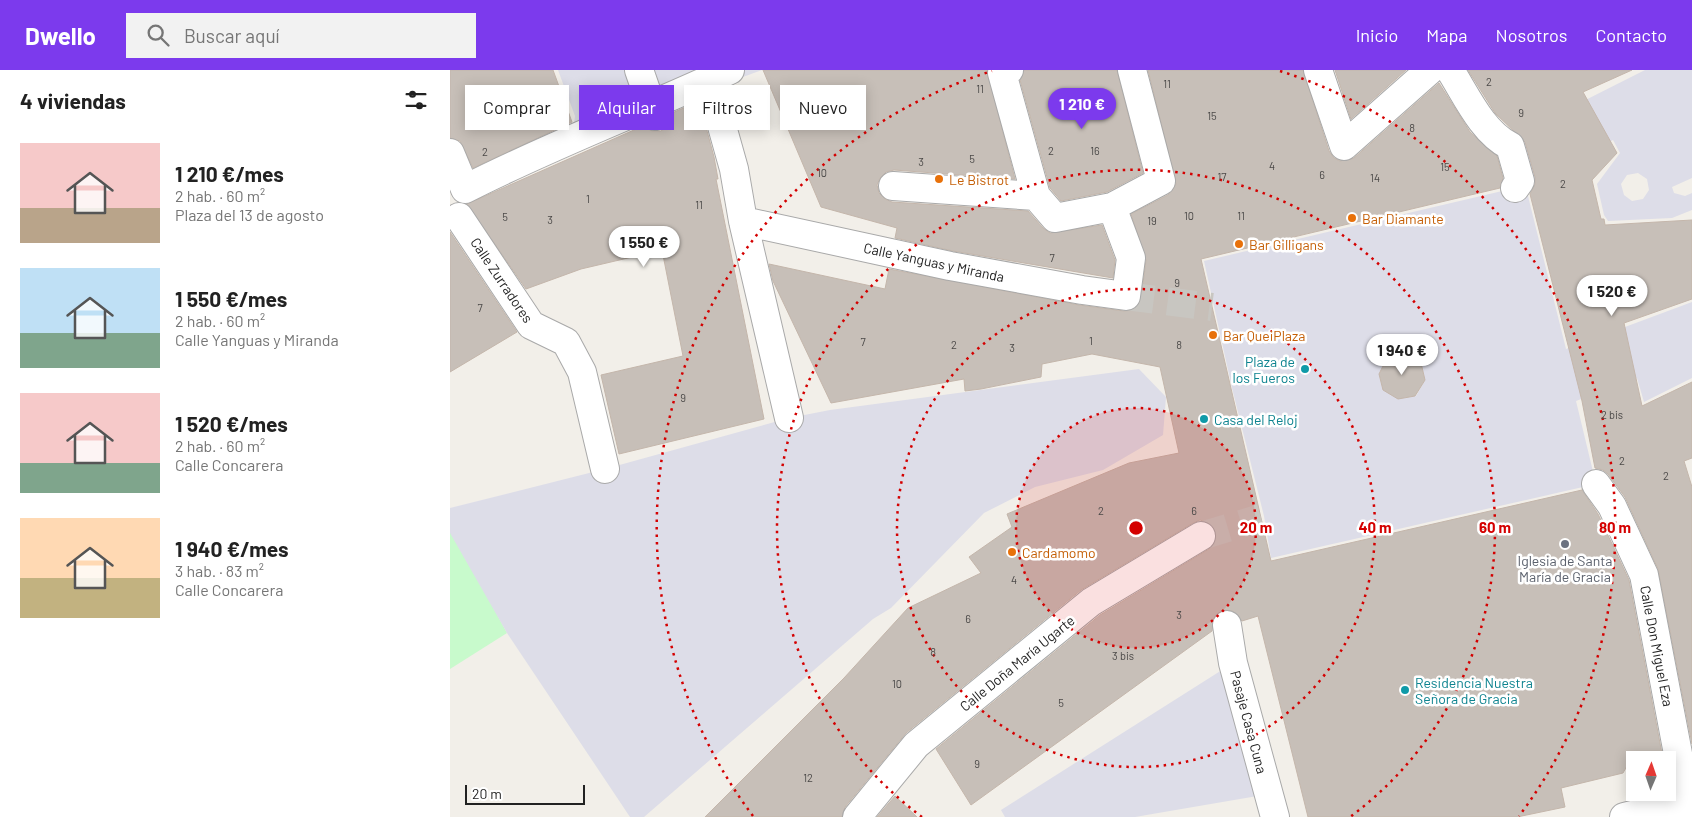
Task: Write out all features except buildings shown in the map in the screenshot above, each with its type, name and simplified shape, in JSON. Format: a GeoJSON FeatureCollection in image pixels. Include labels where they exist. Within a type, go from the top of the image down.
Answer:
{"type":"FeatureCollection","features":[{"type":"Feature","properties":{"kind":"street"},"geometry":{"type":"LineString","coordinates":[[639,70],[644,85]]}},
{"type":"Feature","properties":{"kind":"street"},"geometry":{"type":"LineString","coordinates":[[1009,70],[1002,73],[1036,196],[1055,218],[1112,208],[1161,181],[1132,70]]}},
{"type":"Feature","properties":{"kind":"street"},"geometry":{"type":"LineString","coordinates":[[1318,70],[1344,146],[1430,70]]}},
{"type":"Feature","properties":{"kind":"street"},"geometry":{"type":"LineString","coordinates":[[1450,70],[1478,114],[1502,142],[1510,146],[1520,181],[1515,188]]}},
{"type":"Feature","properties":{"kind":"street"},"geometry":{"type":"LineString","coordinates":[[674,99],[719,75],[743,220],[789,418]]}},
{"type":"Feature","properties":{"kind":"street"},"geometry":{"type":"LineString","coordinates":[[450,153],[464,189],[525,158],[600,130]]}},
{"type":"Feature","properties":{"kind":"street"},"geometry":{"type":"LineString","coordinates":[[893,186],[1036,196]]}},
{"type":"Feature","properties":{"kind":"street","name":"Calle Zurradores"},"geometry":{"type":"LineString","coordinates":[[464,189],[455,221],[531,325],[566,342],[582,372],[605,469]]}},
{"type":"Feature","properties":{"kind":"street","name":"Calle Yanguas y Miranda"},"geometry":{"type":"LineString","coordinates":[[743,220],[950,266],[1126,296],[1131,258],[1112,208]]}},
{"type":"Feature","properties":{"kind":"street","name":"Calle Don Miguel Eza"},"geometry":{"type":"LineString","coordinates":[[1596,484],[1612,506],[1644,575],[1664,679],[1680,811]]}},
{"type":"Feature","properties":{"kind":"street","name":"Calle Doña María Ugarte"},"geometry":{"type":"LineString","coordinates":[[857,817],[916,745],[1091,602],[1201,536]]}},
{"type":"Feature","properties":{"kind":"street","name":"Pasaje Casa Cuna"},"geometry":{"type":"LineString","coordinates":[[1227,625],[1233,663],[1275,817]]}},
{"type":"Feature","properties":{"kind":"street"},"geometry":{"type":"LineString","coordinates":[[1624,817],[1680,811]]}},
{"type":"Feature","properties":{"kind":"green space"},"geometry":{"type":"Polygon","coordinates":[[[450,528],[507,633],[450,669],[450,528]]]}},
{"type":"Feature","properties":{"kind":"shaded area"},"geometry":{"type":"Polygon","coordinates":[[[558,70],[762,70],[721,85],[684,85],[684,99],[674,102],[674,85],[579,85],[579,130],[599,130],[572,140],[575,116],[569,100],[569,85],[564,85],[558,70]]]}},
{"type":"Feature","properties":{"kind":"shaded area","name":"Plaza de los Fueros"},"geometry":{"type":"Polygon","coordinates":[[[1645,70],[1692,70],[1692,178],[1672,187],[1674,193],[1685,196],[1692,193],[1692,210],[1672,218],[1608,221],[1604,215],[1597,184],[1620,153],[1613,140],[1525,184],[1566,349],[1692,302],[1692,378],[1644,402],[1637,378],[1576,401],[1596,484],[1271,558],[1264,516],[1232,388],[1204,261],[1515,188],[1502,142],[1645,70]],[[1638,173],[1627,175],[1621,184],[1624,195],[1632,201],[1643,199],[1649,190],[1647,179],[1638,173]],[[1407,353],[1388,356],[1379,374],[1383,390],[1399,398],[1416,396],[1425,380],[1421,363],[1407,353]]]}},
{"type":"Feature","properties":{"kind":"shaded area"},"geometry":{"type":"Polygon","coordinates":[[[1139,369],[1166,397],[1163,435],[1103,470],[1035,487],[984,513],[891,608],[873,619],[644,817],[630,817],[507,633],[450,533],[450,508],[605,469],[789,418],[830,410],[1139,369]]]}},
{"type":"Feature","properties":{"kind":"shaded area"},"geometry":{"type":"Polygon","coordinates":[[[1233,663],[1269,794],[1135,817],[1005,817],[1001,810],[1233,663]]]}},
{"type":"Feature","properties":{"kind":"tunnel"},"geometry":{"type":"LineString","coordinates":[[1126,296],[1212,307]]}},
{"type":"Feature","properties":{"kind":"tunnel"},"geometry":{"type":"LineString","coordinates":[[1201,536],[1261,518]]}},
{"type":"Feature","properties":{"kind":"place","name":"Le Bistrot"},"geometry":{"type":"Point","coordinates":[939,179]}},
{"type":"Feature","properties":{"kind":"place","name":"Bar Diamante"},"geometry":{"type":"Point","coordinates":[1352,218]}},
{"type":"Feature","properties":{"kind":"place","name":"Bar Gilligans"},"geometry":{"type":"Point","coordinates":[1239,244]}},
{"type":"Feature","properties":{"kind":"place","name":"Bar QueiPlaza"},"geometry":{"type":"Point","coordinates":[1213,335]}},
{"type":"Feature","properties":{"kind":"place","name":"Plaza de los Fueros"},"geometry":{"type":"Point","coordinates":[1305,369]}},
{"type":"Feature","properties":{"kind":"place","name":"Casa del Reloj"},"geometry":{"type":"Point","coordinates":[1204,419]}},
{"type":"Feature","properties":{"kind":"place","name":"Iglesia de Santa María de Gracia"},"geometry":{"type":"Point","coordinates":[1565,544]}},
{"type":"Feature","properties":{"kind":"place","name":"Cardamomo"},"geometry":{"type":"Point","coordinates":[1012,552]}},
{"type":"Feature","properties":{"kind":"place","name":"Residencia Nuestra Señora de Gracia"},"geometry":{"type":"Point","coordinates":[1405,690]}}]}
